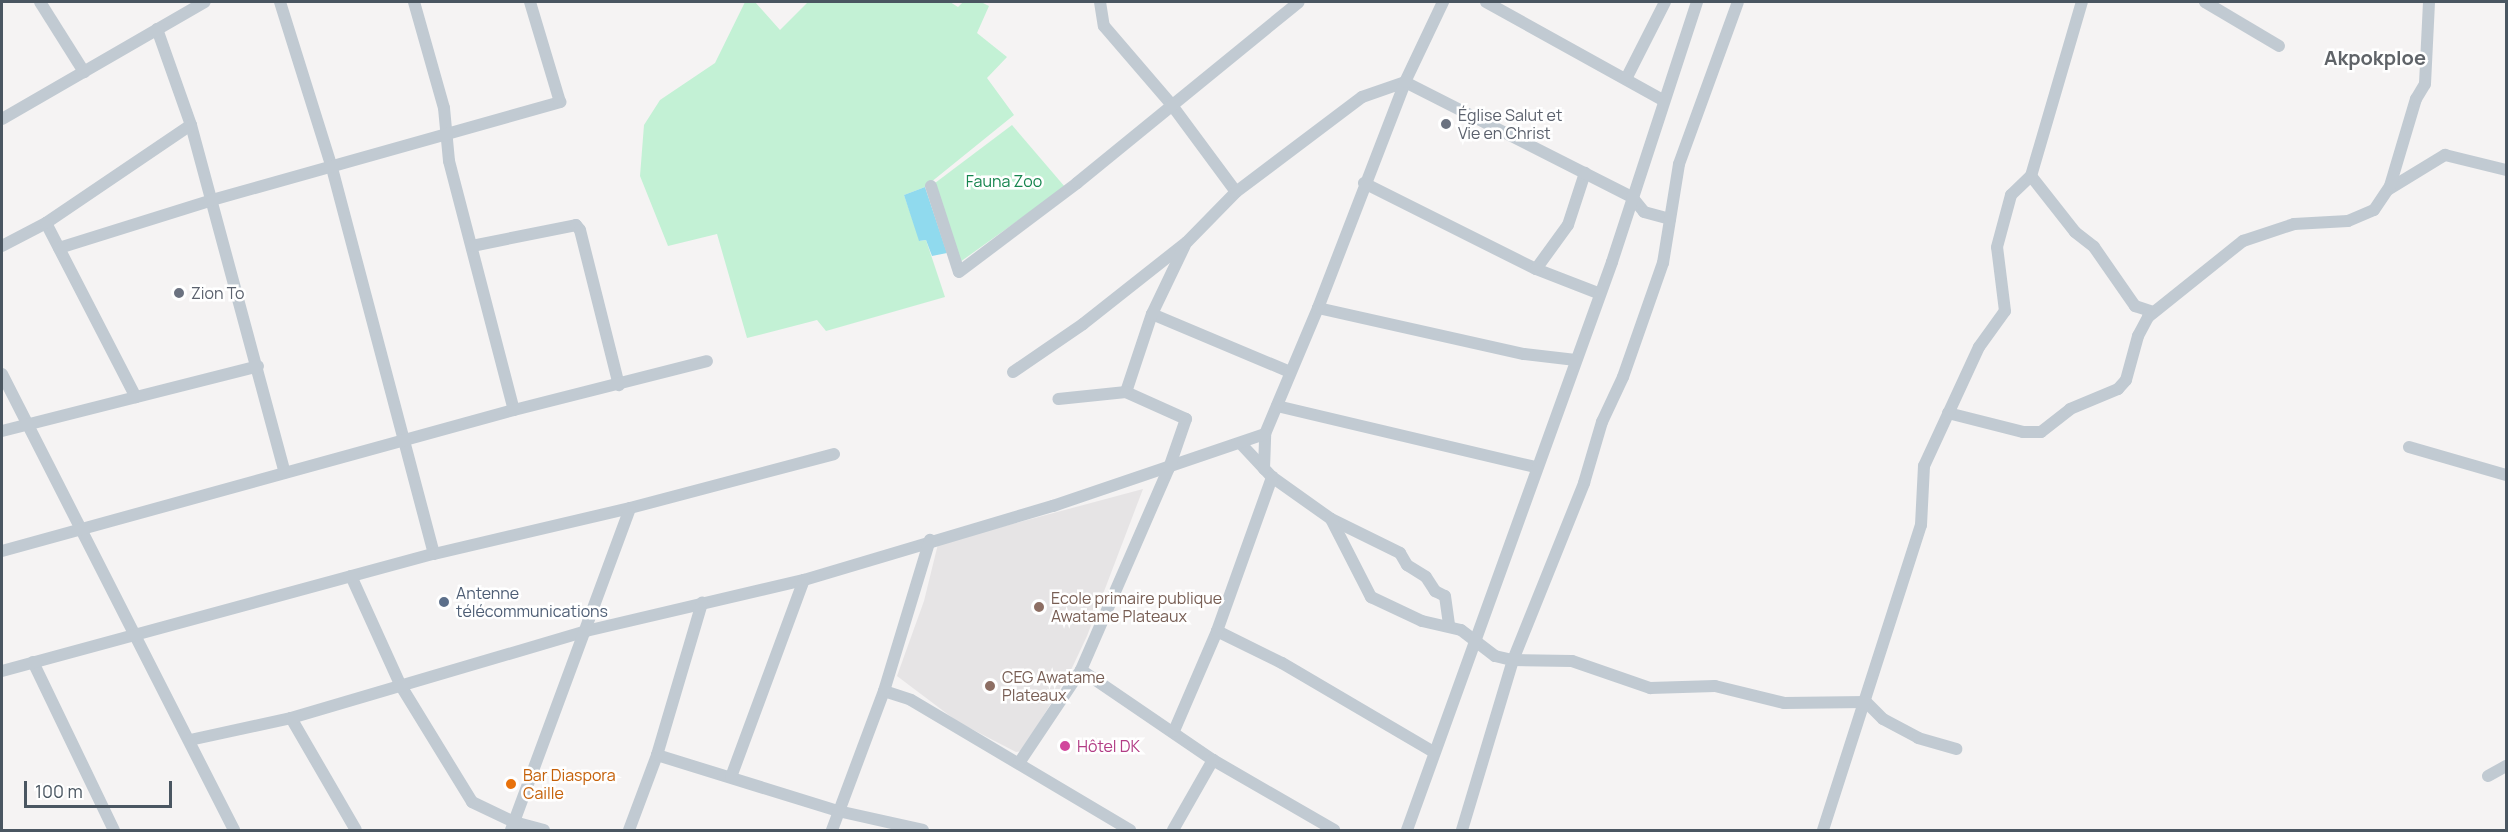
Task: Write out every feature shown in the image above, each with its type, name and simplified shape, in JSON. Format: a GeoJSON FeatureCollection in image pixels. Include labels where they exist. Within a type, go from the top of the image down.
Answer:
{"type":"FeatureCollection","features":[{"type":"Feature","properties":{"kind":"street"},"geometry":{"type":"LineString","coordinates":[[40,2],[84,72]]}},
{"type":"Feature","properties":{"kind":"street"},"geometry":{"type":"LineString","coordinates":[[2,119],[205,2]]}},
{"type":"Feature","properties":{"kind":"street"},"geometry":{"type":"LineString","coordinates":[[280,2],[332,168],[401,441],[434,554]]}},
{"type":"Feature","properties":{"kind":"street"},"geometry":{"type":"LineString","coordinates":[[414,2],[444,108],[449,161],[514,410]]}},
{"type":"Feature","properties":{"kind":"street"},"geometry":{"type":"LineString","coordinates":[[59,248],[212,200],[560,102],[530,2]]}},
{"type":"Feature","properties":{"kind":"street"},"geometry":{"type":"LineString","coordinates":[[1100,2],[1104,26],[1171,104],[1236,192]]}},
{"type":"Feature","properties":{"kind":"street"},"geometry":{"type":"LineString","coordinates":[[931,186],[959,272],[1069,189],[1299,2]]}},
{"type":"Feature","properties":{"kind":"street"},"geometry":{"type":"LineString","coordinates":[[1174,731],[1217,631],[1268,473],[1265,434],[1318,309],[1364,183],[1405,82],[1443,2]]}},
{"type":"Feature","properties":{"kind":"street"},"geometry":{"type":"LineString","coordinates":[[1486,2],[1627,77],[1663,100]]}},
{"type":"Feature","properties":{"kind":"street"},"geometry":{"type":"LineString","coordinates":[[1627,77],[1665,2]]}},
{"type":"Feature","properties":{"kind":"street"},"geometry":{"type":"LineString","coordinates":[[1407,831],[1535,467],[1576,360],[1697,2]]}},
{"type":"Feature","properties":{"kind":"street"},"geometry":{"type":"LineString","coordinates":[[1462,831],[1513,660],[1584,483],[1602,422],[1623,377],[1663,263],[1679,164],[1738,2]]}},
{"type":"Feature","properties":{"kind":"street"},"geometry":{"type":"LineString","coordinates":[[1822,831],[1866,702],[1921,525],[1924,466],[1979,347],[2005,311],[1997,247],[2012,195],[2031,176],[2082,2]]}},
{"type":"Feature","properties":{"kind":"street"},"geometry":{"type":"LineString","coordinates":[[2205,2],[2279,46]]}},
{"type":"Feature","properties":{"kind":"street"},"geometry":{"type":"LineString","coordinates":[[1948,413],[2023,432],[2041,432],[2070,409],[2118,389],[2126,380],[2138,336],[2153,312],[2243,242],[2294,224],[2361,218],[2383,202],[2389,190],[2416,99],[2425,84],[2429,2]]}},
{"type":"Feature","properties":{"kind":"street"},"geometry":{"type":"LineString","coordinates":[[157,29],[191,125],[258,366],[285,473]]}},
{"type":"Feature","properties":{"kind":"street"},"geometry":{"type":"LineString","coordinates":[[1013,372],[1083,324],[1187,242],[1236,192],[1362,98],[1405,82],[1632,197],[1644,212],[1670,219]]}},
{"type":"Feature","properties":{"kind":"street"},"geometry":{"type":"LineString","coordinates":[[2,246],[46,222],[191,125]]}},
{"type":"Feature","properties":{"kind":"street"},"geometry":{"type":"LineString","coordinates":[[2389,190],[2445,155],[2506,170]]}},
{"type":"Feature","properties":{"kind":"street"},"geometry":{"type":"LineString","coordinates":[[1536,269],[1568,225],[1585,173]]}},
{"type":"Feature","properties":{"kind":"street"},"geometry":{"type":"LineString","coordinates":[[2031,176],[2075,232],[2094,247],[2135,306],[2153,312]]}},
{"type":"Feature","properties":{"kind":"street"},"geometry":{"type":"LineString","coordinates":[[1364,183],[1536,269],[1598,293]]}},
{"type":"Feature","properties":{"kind":"street"},"geometry":{"type":"LineString","coordinates":[[46,222],[136,397]]}},
{"type":"Feature","properties":{"kind":"street"},"geometry":{"type":"LineString","coordinates":[[472,246],[568,223],[576,225],[580,230],[619,385]]}},
{"type":"Feature","properties":{"kind":"street"},"geometry":{"type":"LineString","coordinates":[[1126,393],[1152,314],[1187,242]]}},
{"type":"Feature","properties":{"kind":"street"},"geometry":{"type":"LineString","coordinates":[[1318,309],[1524,354],[1576,360]]}},
{"type":"Feature","properties":{"kind":"street"},"geometry":{"type":"LineString","coordinates":[[1152,314],[1290,372]]}},
{"type":"Feature","properties":{"kind":"street"},"geometry":{"type":"LineString","coordinates":[[2,551],[514,410],[707,361]]}},
{"type":"Feature","properties":{"kind":"street"},"geometry":{"type":"LineString","coordinates":[[2,431],[258,366]]}},
{"type":"Feature","properties":{"kind":"street"},"geometry":{"type":"LineString","coordinates":[[2,374],[132,633],[190,740],[234,831]]}},
{"type":"Feature","properties":{"kind":"street"},"geometry":{"type":"LineString","coordinates":[[1019,763],[1081,670],[1169,468],[1186,419],[1126,393],[1058,399]]}},
{"type":"Feature","properties":{"kind":"street"},"geometry":{"type":"LineString","coordinates":[[1277,406],[1535,467]]}},
{"type":"Feature","properties":{"kind":"street"},"geometry":{"type":"LineString","coordinates":[[190,740],[291,718],[586,631],[804,580],[1169,468],[1265,434]]}},
{"type":"Feature","properties":{"kind":"street"},"geometry":{"type":"LineString","coordinates":[[1241,444],[1268,473],[1331,519],[1400,553],[1407,565],[1426,577],[1435,591],[1445,596],[1449,625]]}},
{"type":"Feature","properties":{"kind":"street"},"geometry":{"type":"LineString","coordinates":[[2409,447],[2506,475]]}},
{"type":"Feature","properties":{"kind":"street"},"geometry":{"type":"LineString","coordinates":[[2,671],[132,633],[434,554],[630,508],[834,454]]}},
{"type":"Feature","properties":{"kind":"street"},"geometry":{"type":"LineString","coordinates":[[512,826],[630,508]]}},
{"type":"Feature","properties":{"kind":"street"},"geometry":{"type":"LineString","coordinates":[[1331,519],[1371,597],[1422,621],[1449,625],[1474,638],[1495,656],[1513,660],[1572,661],[1650,688],[1715,686],[1784,703],[1866,702],[1883,718],[1918,738],[1956,749]]}},
{"type":"Feature","properties":{"kind":"street"},"geometry":{"type":"LineString","coordinates":[[832,831],[884,690],[930,540]]}},
{"type":"Feature","properties":{"kind":"street"},"geometry":{"type":"LineString","coordinates":[[351,576],[401,686],[472,802],[512,826],[544,831]]}},
{"type":"Feature","properties":{"kind":"street"},"geometry":{"type":"LineString","coordinates":[[732,777],[804,580]]}},
{"type":"Feature","properties":{"kind":"street"},"geometry":{"type":"LineString","coordinates":[[629,831],[657,755],[702,603]]}},
{"type":"Feature","properties":{"kind":"street"},"geometry":{"type":"LineString","coordinates":[[1217,631],[1282,663],[1434,752]]}},
{"type":"Feature","properties":{"kind":"street"},"geometry":{"type":"LineString","coordinates":[[33,662],[114,831]]}},
{"type":"Feature","properties":{"kind":"street"},"geometry":{"type":"LineString","coordinates":[[1081,670],[1174,731],[1213,760],[1334,831]]}},
{"type":"Feature","properties":{"kind":"street"},"geometry":{"type":"LineString","coordinates":[[884,690],[911,700],[1130,831]]}},
{"type":"Feature","properties":{"kind":"street"},"geometry":{"type":"LineString","coordinates":[[291,718],[356,831]]}},
{"type":"Feature","properties":{"kind":"street"},"geometry":{"type":"LineString","coordinates":[[657,755],[838,811],[923,831]]}},
{"type":"Feature","properties":{"kind":"street"},"geometry":{"type":"LineString","coordinates":[[1173,831],[1213,760]]}},
{"type":"Feature","properties":{"kind":"street"},"geometry":{"type":"LineString","coordinates":[[2488,776],[2506,766]]}},
{"type":"Feature","properties":{"kind":"shaded area"},"geometry":{"type":"Polygon","coordinates":[[[1143,489],[1087,636],[1071,670],[1022,751],[1016,752],[958,722],[897,676],[924,601],[938,544],[1143,489]]]}},
{"type":"Feature","properties":{"kind":"green space"},"geometry":{"type":"Polygon","coordinates":[[[745,2],[755,2],[780,30],[808,2],[950,2],[958,7],[963,2],[981,2],[989,6],[977,33],[1007,57],[987,78],[1014,115],[925,187],[904,195],[920,241],[926,240],[945,297],[826,331],[817,320],[747,338],[717,234],[668,246],[640,176],[644,125],[660,100],[715,63],[745,2]]]}},
{"type":"Feature","properties":{"kind":"green space","name":"Fauna Zoo"},"geometry":{"type":"Polygon","coordinates":[[[1012,125],[1065,187],[960,262],[935,183],[1012,125]]]}},
{"type":"Feature","properties":{"kind":"water"},"geometry":{"type":"Polygon","coordinates":[[[925,187],[947,253],[932,256],[926,240],[919,241],[904,195],[925,187]]]}},
{"type":"Feature","properties":{"kind":"place","name":"Église Salut et Vie en Christ"},"geometry":{"type":"Point","coordinates":[1446,124]}},
{"type":"Feature","properties":{"kind":"place","name":"Zion To"},"geometry":{"type":"Point","coordinates":[179,293]}},
{"type":"Feature","properties":{"kind":"place","name":"Antenne télécommunications"},"geometry":{"type":"Point","coordinates":[444,602]}},
{"type":"Feature","properties":{"kind":"place","name":"Ecole primaire publique Awatame Plateaux"},"geometry":{"type":"Point","coordinates":[1039,607]}},
{"type":"Feature","properties":{"kind":"place","name":"CEG Awatame Plateaux"},"geometry":{"type":"Point","coordinates":[990,686]}},
{"type":"Feature","properties":{"kind":"place","name":"Hôtel DK"},"geometry":{"type":"Point","coordinates":[1065,746]}},
{"type":"Feature","properties":{"kind":"place","name":"Bar Diaspora Caille"},"geometry":{"type":"Point","coordinates":[511,784]}},
{"type":"Feature","properties":{"kind":"district","name":"Akpokploe"},"geometry":{"type":"Point","coordinates":[2375,57]}}]}
